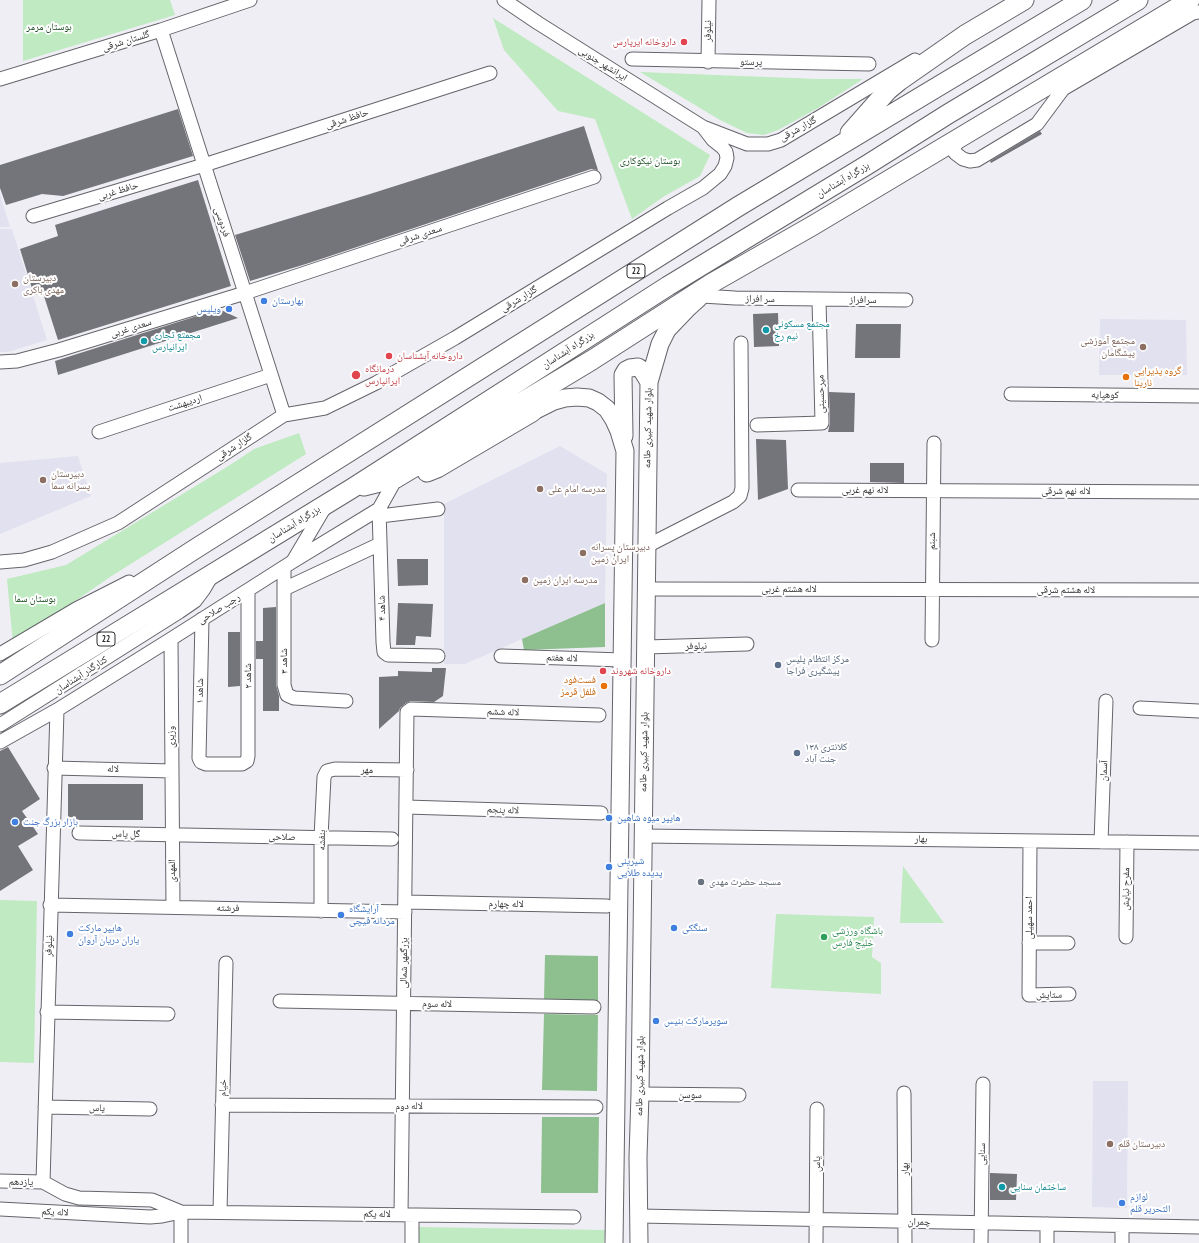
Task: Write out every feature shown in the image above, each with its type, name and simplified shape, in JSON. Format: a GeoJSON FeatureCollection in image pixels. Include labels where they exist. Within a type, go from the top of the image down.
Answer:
{"type":"FeatureCollection","features":[{"type":"Feature","properties":{"kind":"highway"},"geometry":{"type":"LineString","coordinates":[[837,148],[888,90],[1003,7],[1024,0]]}},
{"type":"Feature","properties":{"kind":"highway","name":"22"},"geometry":{"type":"LineString","coordinates":[[0,675],[195,549],[739,206],[1082,0]]}},
{"type":"Feature","properties":{"kind":"highway","name":"بزرگراه آبشناسان"},"geometry":{"type":"LineString","coordinates":[[0,704],[350,489],[668,286],[854,174],[948,114],[1138,0]]}},
{"type":"Feature","properties":{"kind":"highway"},"geometry":{"type":"LineString","coordinates":[[396,478],[961,136],[1194,3]]}},
{"type":"Feature","properties":{"kind":"highway"},"geometry":{"type":"LineString","coordinates":[[350,489],[437,468],[532,412]]}},
{"type":"Feature","properties":{"kind":"main road","name":"بلوار شهید کبیری طامه"},"geometry":{"type":"LineString","coordinates":[[639,1243],[638,1157],[649,382],[660,344],[668,330],[707,290]]}},
{"type":"Feature","properties":{"kind":"main road"},"geometry":{"type":"LineString","coordinates":[[614,1243],[625,451],[623,375],[626,370],[638,367],[641,369],[649,382]]}},
{"type":"Feature","properties":{"kind":"main road"},"geometry":{"type":"LineString","coordinates":[[532,412],[554,401],[565,398],[589,398],[598,402],[607,409],[619,431],[625,451]]}},
{"type":"Feature","properties":{"kind":"main road"},"geometry":{"type":"LineString","coordinates":[[615,1157],[621,1164],[627,1165],[632,1164],[638,1157]]}},
{"type":"Feature","properties":{"kind":"street","name":"گلستان شرقی"},"geometry":{"type":"LineString","coordinates":[[0,78],[161,30],[250,0]]}},
{"type":"Feature","properties":{"kind":"street","name":"ایرانشهر جنوبی"},"geometry":{"type":"LineString","coordinates":[[504,0],[703,127]]}},
{"type":"Feature","properties":{"kind":"street","name":"نیلوفر"},"geometry":{"type":"LineString","coordinates":[[708,62],[709,0]]}},
{"type":"Feature","properties":{"kind":"street"},"geometry":{"type":"LineString","coordinates":[[961,136],[954,148],[955,153],[963,159],[970,161],[977,160],[1037,124],[1063,89],[1193,13],[1194,3]]}},
{"type":"Feature","properties":{"kind":"street","name":"فردوسی"},"geometry":{"type":"LineString","coordinates":[[161,30],[284,415]]}},
{"type":"Feature","properties":{"kind":"street","name":"گلزار شرقی"},"geometry":{"type":"LineString","coordinates":[[703,127],[747,144],[768,144],[781,140],[921,57],[965,35]]}},
{"type":"Feature","properties":{"kind":"street","name":"پرستو"},"geometry":{"type":"LineString","coordinates":[[632,59],[708,62],[869,64]]}},
{"type":"Feature","properties":{"kind":"street","name":"حافظ شرقی"},"geometry":{"type":"LineString","coordinates":[[204,165],[490,73]]}},
{"type":"Feature","properties":{"kind":"street","name":"گلزار شرقی"},"geometry":{"type":"LineString","coordinates":[[0,562],[24,560],[52,552],[118,523],[284,415],[325,408],[376,383],[455,338],[703,188],[720,174],[725,166],[727,158],[726,152],[723,148],[713,140],[703,127]]}},
{"type":"Feature","properties":{"kind":"street","name":"حافظ غربی"},"geometry":{"type":"LineString","coordinates":[[32,216],[204,165]]}},
{"type":"Feature","properties":{"kind":"street","name":"سعدی شرقی"},"geometry":{"type":"LineString","coordinates":[[245,293],[594,177]]}},
{"type":"Feature","properties":{"kind":"street","name":"سر افراز"},"geometry":{"type":"LineString","coordinates":[[707,290],[735,298],[819,300]]}},
{"type":"Feature","properties":{"kind":"street","name":"سعدی غربی"},"geometry":{"type":"LineString","coordinates":[[0,362],[17,362],[245,293]]}},
{"type":"Feature","properties":{"kind":"street","name":"سرافراز"},"geometry":{"type":"LineString","coordinates":[[819,300],[906,300]]}},
{"type":"Feature","properties":{"kind":"street","name":"میرحسینی"},"geometry":{"type":"LineString","coordinates":[[757,425],[822,423],[819,300]]}},
{"type":"Feature","properties":{"kind":"street"},"geometry":{"type":"LineString","coordinates":[[647,546],[734,502],[740,496],[742,488],[741,343]]}},
{"type":"Feature","properties":{"kind":"street","name":"اردیبهشت"},"geometry":{"type":"LineString","coordinates":[[99,432],[271,375]]}},
{"type":"Feature","properties":{"kind":"street","name":"کوهپایه"},"geometry":{"type":"LineString","coordinates":[[1011,394],[1199,396]]}},
{"type":"Feature","properties":{"kind":"street","name":"شبنم"},"geometry":{"type":"LineString","coordinates":[[932,640],[934,443]]}},
{"type":"Feature","properties":{"kind":"street","name":"رجب صلاحی"},"geometry":{"type":"LineString","coordinates":[[0,742],[57,710],[171,640],[288,565],[380,513],[411,450]]}},
{"type":"Feature","properties":{"kind":"street","name":"لاله نهم غربی"},"geometry":{"type":"LineString","coordinates":[[798,490],[933,490]]}},
{"type":"Feature","properties":{"kind":"street","name":"لاله نهم شرقی"},"geometry":{"type":"LineString","coordinates":[[933,490],[1199,492]]}},
{"type":"Feature","properties":{"kind":"street"},"geometry":{"type":"LineString","coordinates":[[288,565],[326,504]]}},
{"type":"Feature","properties":{"kind":"street"},"geometry":{"type":"LineString","coordinates":[[380,513],[438,509]]}},
{"type":"Feature","properties":{"kind":"street","name":"شاهد ۴"},"geometry":{"type":"LineString","coordinates":[[380,513],[384,652],[388,655],[438,656]]}},
{"type":"Feature","properties":{"kind":"street"},"geometry":{"type":"LineString","coordinates":[[284,589],[380,544]]}},
{"type":"Feature","properties":{"kind":"street"},"geometry":{"type":"LineString","coordinates":[[0,654],[76,609],[195,549]]}},
{"type":"Feature","properties":{"kind":"street","name":"شاهد ۳"},"geometry":{"type":"LineString","coordinates":[[288,565],[284,589],[284,685],[287,695],[294,698],[346,701]]}},
{"type":"Feature","properties":{"kind":"street","name":"کنارگذر آبشناسان"},"geometry":{"type":"LineString","coordinates":[[0,726],[179,612],[195,600],[213,574]]}},
{"type":"Feature","properties":{"kind":"street","name":"لاله هشتم غربی"},"geometry":{"type":"LineString","coordinates":[[646,589],[932,590]]}},
{"type":"Feature","properties":{"kind":"street","name":"شاهد ۲"},"geometry":{"type":"LineString","coordinates":[[202,762],[206,764],[242,764],[247,762],[248,590]]}},
{"type":"Feature","properties":{"kind":"street","name":"لاله هشتم شرقی"},"geometry":{"type":"LineString","coordinates":[[932,590],[1199,590]]}},
{"type":"Feature","properties":{"kind":"street","name":"شاهد ۱"},"geometry":{"type":"LineString","coordinates":[[202,619],[199,758],[202,762]]}},
{"type":"Feature","properties":{"kind":"street","name":"وزیری"},"geometry":{"type":"LineString","coordinates":[[171,640],[172,834]]}},
{"type":"Feature","properties":{"kind":"street","name":"نیلوفر"},"geometry":{"type":"LineString","coordinates":[[646,647],[747,644]]}},
{"type":"Feature","properties":{"kind":"street","name":"لاله هفتم"},"geometry":{"type":"LineString","coordinates":[[501,656],[622,660]]}},
{"type":"Feature","properties":{"kind":"street","name":"آسمان"},"geometry":{"type":"LineString","coordinates":[[1101,842],[1106,701]]}},
{"type":"Feature","properties":{"kind":"street"},"geometry":{"type":"LineString","coordinates":[[1140,708],[1199,711]]}},
{"type":"Feature","properties":{"kind":"street","name":"لاله ششم"},"geometry":{"type":"LineString","coordinates":[[407,712],[411,709],[599,715]]}},
{"type":"Feature","properties":{"kind":"street","name":"نیلوفر"},"geometry":{"type":"LineString","coordinates":[[43,1182],[54,768],[57,710]]}},
{"type":"Feature","properties":{"kind":"street","name":"بزرگمهر شمالی"},"geometry":{"type":"LineString","coordinates":[[407,712],[402,1106],[407,1215],[412,1243]]}},
{"type":"Feature","properties":{"kind":"street","name":"لاله"},"geometry":{"type":"LineString","coordinates":[[54,768],[172,771]]}},
{"type":"Feature","properties":{"kind":"street","name":"مهر"},"geometry":{"type":"LineString","coordinates":[[327,771],[335,769],[407,770]]}},
{"type":"Feature","properties":{"kind":"street","name":"بنفشه"},"geometry":{"type":"LineString","coordinates":[[321,911],[321,837],[324,777],[327,771]]}},
{"type":"Feature","properties":{"kind":"street","name":"لاله پنجم"},"geometry":{"type":"LineString","coordinates":[[406,807],[601,812]]}},
{"type":"Feature","properties":{"kind":"street","name":"گل یاس"},"geometry":{"type":"LineString","coordinates":[[79,833],[172,834]]}},
{"type":"Feature","properties":{"kind":"street","name":"صلاحی"},"geometry":{"type":"LineString","coordinates":[[172,834],[392,839]]}},
{"type":"Feature","properties":{"kind":"street","name":"المهدی"},"geometry":{"type":"LineString","coordinates":[[172,834],[172,907]]}},
{"type":"Feature","properties":{"kind":"street","name":"بهار"},"geometry":{"type":"LineString","coordinates":[[643,836],[1199,843]]}},
{"type":"Feature","properties":{"kind":"street","name":"احمد سهیلی"},"geometry":{"type":"LineString","coordinates":[[1029,995],[1030,841]]}},
{"type":"Feature","properties":{"kind":"street","name":"مفرح نیایش"},"geometry":{"type":"LineString","coordinates":[[1126,937],[1127,842]]}},
{"type":"Feature","properties":{"kind":"street","name":"فرشته"},"geometry":{"type":"LineString","coordinates":[[50,905],[321,911],[405,907]]}},
{"type":"Feature","properties":{"kind":"street","name":"لاله چهارم"},"geometry":{"type":"LineString","coordinates":[[405,907],[607,906]]}},
{"type":"Feature","properties":{"kind":"street"},"geometry":{"type":"LineString","coordinates":[[1029,943],[1068,943]]}},
{"type":"Feature","properties":{"kind":"street","name":"خیام"},"geometry":{"type":"LineString","coordinates":[[220,1212],[226,963]]}},
{"type":"Feature","properties":{"kind":"street","name":"ستایش"},"geometry":{"type":"LineString","coordinates":[[1029,995],[1069,994]]}},
{"type":"Feature","properties":{"kind":"street","name":"لاله سوم"},"geometry":{"type":"LineString","coordinates":[[280,1001],[594,1007]]}},
{"type":"Feature","properties":{"kind":"street"},"geometry":{"type":"LineString","coordinates":[[47,1012],[168,1014]]}},
{"type":"Feature","properties":{"kind":"street","name":"سنایی"},"geometry":{"type":"LineString","coordinates":[[981,1243],[983,1084]]}},
{"type":"Feature","properties":{"kind":"street","name":"بهار"},"geometry":{"type":"LineString","coordinates":[[904,1093],[905,1243]]}},
{"type":"Feature","properties":{"kind":"street","name":"سوسن"},"geometry":{"type":"LineString","coordinates":[[640,1094],[739,1095]]}},
{"type":"Feature","properties":{"kind":"street","name":"لاله دوم"},"geometry":{"type":"LineString","coordinates":[[222,1105],[596,1107]]}},
{"type":"Feature","properties":{"kind":"street","name":"یاس"},"geometry":{"type":"LineString","coordinates":[[45,1107],[150,1109]]}},
{"type":"Feature","properties":{"kind":"street","name":"یاس"},"geometry":{"type":"LineString","coordinates":[[816,1243],[817,1109]]}},
{"type":"Feature","properties":{"kind":"street","name":"یازدهم"},"geometry":{"type":"LineString","coordinates":[[0,1181],[43,1182]]}},
{"type":"Feature","properties":{"kind":"street","name":"لاله یکم"},"geometry":{"type":"LineString","coordinates":[[43,1182],[65,1194],[79,1198],[152,1200],[181,1212]]}},
{"type":"Feature","properties":{"kind":"street","name":"لاله یکم"},"geometry":{"type":"LineString","coordinates":[[0,1209],[150,1217],[181,1212],[220,1212],[574,1217]]}},
{"type":"Feature","properties":{"kind":"street"},"geometry":{"type":"LineString","coordinates":[[181,1212],[181,1243]]}},
{"type":"Feature","properties":{"kind":"street","name":"چمران"},"geometry":{"type":"LineString","coordinates":[[639,1216],[1199,1227]]}},
{"type":"Feature","properties":{"kind":"street"},"geometry":{"type":"LineString","coordinates":[[1047,1224],[1047,1243]]}},
{"type":"Feature","properties":{"kind":"street"},"geometry":{"type":"LineString","coordinates":[[1122,1226],[1122,1243]]}},
{"type":"Feature","properties":{"kind":"shaded area"},"geometry":{"type":"Polygon","coordinates":[[[0,194],[10,227],[0,227],[0,194]]]}},
{"type":"Feature","properties":{"kind":"shaded area","name":"دبیرستان مهدی باکری"},"geometry":{"type":"Polygon","coordinates":[[[0,229],[12,229],[47,340],[8,352],[0,352],[0,229]]]}},
{"type":"Feature","properties":{"kind":"shaded area","name":"مجتمع آموزشی پیشگامان"},"geometry":{"type":"Polygon","coordinates":[[[1100,319],[1186,320],[1187,375],[1099,375],[1100,319]]]}},
{"type":"Feature","properties":{"kind":"shaded area"},"geometry":{"type":"Polygon","coordinates":[[[560,446],[607,474],[605,603],[465,664],[444,664],[444,504],[560,446]]]}},
{"type":"Feature","properties":{"kind":"shaded area","name":"دبیرستان پسرانه سما"},"geometry":{"type":"Polygon","coordinates":[[[78,456],[91,496],[0,534],[0,463],[78,456]]]}},
{"type":"Feature","properties":{"kind":"shaded area","name":"دبیرستان قلم"},"geometry":{"type":"Polygon","coordinates":[[[1093,1081],[1128,1081],[1127,1208],[1092,1207],[1093,1081]]]}},
{"type":"Feature","properties":{"kind":"green space","name":"بوستان مرمر"},"geometry":{"type":"Polygon","coordinates":[[[23,0],[170,0],[175,15],[23,61],[23,0]]]}},
{"type":"Feature","properties":{"kind":"green space","name":"بوستان نیکوکاری"},"geometry":{"type":"Polygon","coordinates":[[[493,18],[710,155],[700,176],[663,197],[632,219],[595,119],[558,111],[504,50],[493,18]]]}},
{"type":"Feature","properties":{"kind":"green space"},"geometry":{"type":"Polygon","coordinates":[[[640,72],[818,79],[863,79],[818,108],[778,130],[764,135],[747,133],[720,120],[640,72]]]}},
{"type":"Feature","properties":{"kind":"green space","name":"بوستان سما"},"geometry":{"type":"Polygon","coordinates":[[[299,433],[306,454],[110,577],[13,644],[7,579],[66,565],[254,449],[299,433]]]}},
{"type":"Feature","properties":{"kind":"green space"},"geometry":{"type":"Polygon","coordinates":[[[605,603],[605,647],[524,650],[522,639],[605,603]]]}},
{"type":"Feature","properties":{"kind":"green space"},"geometry":{"type":"Polygon","coordinates":[[[903,866],[944,923],[900,923],[903,866]]]}},
{"type":"Feature","properties":{"kind":"green space"},"geometry":{"type":"Polygon","coordinates":[[[0,900],[37,901],[34,1063],[0,1062],[0,900]]]}},
{"type":"Feature","properties":{"kind":"green space","name":"باشگاه ورزشی خلیج فارس"},"geometry":{"type":"Polygon","coordinates":[[[776,914],[874,917],[872,957],[881,963],[881,994],[771,988],[776,914]]]}},
{"type":"Feature","properties":{"kind":"green space"},"geometry":{"type":"Polygon","coordinates":[[[545,955],[598,956],[598,1001],[544,1000],[545,955]]]}},
{"type":"Feature","properties":{"kind":"green space"},"geometry":{"type":"Polygon","coordinates":[[[544,1014],[598,1015],[597,1091],[542,1090],[544,1014]]]}},
{"type":"Feature","properties":{"kind":"green space"},"geometry":{"type":"Polygon","coordinates":[[[542,1117],[599,1117],[598,1193],[541,1193],[542,1117]]]}},
{"type":"Feature","properties":{"kind":"green space"},"geometry":{"type":"Polygon","coordinates":[[[419,1227],[605,1230],[604,1243],[418,1243],[419,1227]]]}},
{"type":"Feature","properties":{"kind":"building"},"geometry":{"type":"Polygon","coordinates":[[[178,109],[193,156],[63,196],[42,194],[6,205],[0,188],[0,165],[178,109]]]}},
{"type":"Feature","properties":{"kind":"building"},"geometry":{"type":"Polygon","coordinates":[[[584,126],[598,170],[591,169],[306,264],[250,281],[235,235],[584,126]]]}},
{"type":"Feature","properties":{"kind":"building"},"geometry":{"type":"Polygon","coordinates":[[[1040,131],[1042,134],[991,163],[990,161],[1040,131]]]}},
{"type":"Feature","properties":{"kind":"building"},"geometry":{"type":"Polygon","coordinates":[[[198,180],[231,286],[58,340],[43,293],[34,295],[20,249],[58,236],[55,225],[198,180]]]}},
{"type":"Feature","properties":{"kind":"building","name":"مجمتع تجاری ایرانپارس"},"geometry":{"type":"Polygon","coordinates":[[[219,309],[238,318],[58,375],[55,361],[219,309]]]}},
{"type":"Feature","properties":{"kind":"building","name":"مجتمع مسکونی نیم رخ"},"geometry":{"type":"Polygon","coordinates":[[[778,313],[779,346],[754,347],[753,314],[778,313]]]}},
{"type":"Feature","properties":{"kind":"building"},"geometry":{"type":"Polygon","coordinates":[[[856,324],[901,324],[900,358],[855,358],[856,324]]]}},
{"type":"Feature","properties":{"kind":"building"},"geometry":{"type":"Polygon","coordinates":[[[829,392],[855,393],[854,432],[828,432],[830,423],[829,392]]]}},
{"type":"Feature","properties":{"kind":"building"},"geometry":{"type":"Polygon","coordinates":[[[756,439],[786,440],[788,489],[758,500],[756,439]]]}},
{"type":"Feature","properties":{"kind":"building"},"geometry":{"type":"Polygon","coordinates":[[[870,463],[904,463],[904,483],[870,482],[870,463]]]}},
{"type":"Feature","properties":{"kind":"building"},"geometry":{"type":"Polygon","coordinates":[[[397,559],[428,559],[428,585],[398,586],[397,559]]]}},
{"type":"Feature","properties":{"kind":"building"},"geometry":{"type":"Polygon","coordinates":[[[398,603],[433,604],[431,637],[416,636],[415,645],[396,645],[398,603]]]}},
{"type":"Feature","properties":{"kind":"building"},"geometry":{"type":"Polygon","coordinates":[[[276,607],[276,685],[279,696],[279,711],[263,711],[263,659],[256,659],[256,641],[263,641],[263,608],[276,607]]]}},
{"type":"Feature","properties":{"kind":"building"},"geometry":{"type":"Polygon","coordinates":[[[228,632],[240,632],[240,686],[228,687],[228,632]]]}},
{"type":"Feature","properties":{"kind":"building"},"geometry":{"type":"Polygon","coordinates":[[[432,668],[446,668],[443,696],[434,702],[411,701],[406,703],[379,729],[379,677],[398,676],[398,671],[432,672],[432,668]]]}},
{"type":"Feature","properties":{"kind":"building","name":"بازار بزرگ جنت"},"geometry":{"type":"Polygon","coordinates":[[[8,747],[40,799],[22,811],[38,834],[18,846],[33,870],[0,891],[0,751],[8,747]]]}},
{"type":"Feature","properties":{"kind":"building"},"geometry":{"type":"Polygon","coordinates":[[[68,784],[143,784],[143,820],[68,820],[68,784]]]}},
{"type":"Feature","properties":{"kind":"building","name":"ساختمان سنایی"},"geometry":{"type":"Polygon","coordinates":[[[990,1173],[1017,1174],[1016,1200],[990,1200],[990,1173]]]}},
{"type":"Feature","properties":{"kind":"place","name":"داروخانه ایرپارس"},"geometry":{"type":"Point","coordinates":[684,42]}},
{"type":"Feature","properties":{"kind":"place","name":"دبیرستان مهدی باکری"},"geometry":{"type":"Point","coordinates":[15,284]}},
{"type":"Feature","properties":{"kind":"place","name":"بهارستان"},"geometry":{"type":"Point","coordinates":[264,301]}},
{"type":"Feature","properties":{"kind":"place","name":"ویلیس"},"geometry":{"type":"Point","coordinates":[229,309]}},
{"type":"Feature","properties":{"kind":"place","name":"مجتمع مسکونی نیم رخ"},"geometry":{"type":"Point","coordinates":[766,330]}},
{"type":"Feature","properties":{"kind":"place","name":"مجمتع تجاری ایرانپارس"},"geometry":{"type":"Point","coordinates":[144,341]}},
{"type":"Feature","properties":{"kind":"place","name":"مجتمع آموزشی پیشگامان"},"geometry":{"type":"Point","coordinates":[1143,347]}},
{"type":"Feature","properties":{"kind":"place","name":"داروخانه آبشناسان"},"geometry":{"type":"Point","coordinates":[389,356]}},
{"type":"Feature","properties":{"kind":"place","name":"درمانگاه ایرانپارس"},"geometry":{"type":"Point","coordinates":[356,375]}},
{"type":"Feature","properties":{"kind":"place","name":"گروه پذیرایی نارینا"},"geometry":{"type":"Point","coordinates":[1126,377]}},
{"type":"Feature","properties":{"kind":"place","name":"دبیرستان پسرانه سما"},"geometry":{"type":"Point","coordinates":[43,480]}},
{"type":"Feature","properties":{"kind":"place","name":"مدرسه امام علی"},"geometry":{"type":"Point","coordinates":[540,489]}},
{"type":"Feature","properties":{"kind":"place","name":"دبیرستان پسرانه ایران زمین"},"geometry":{"type":"Point","coordinates":[583,553]}},
{"type":"Feature","properties":{"kind":"place","name":"مدرسه ایران زمین"},"geometry":{"type":"Point","coordinates":[525,580]}},
{"type":"Feature","properties":{"kind":"place","name":"مرکز انتظام پلیس پیشگیری فراجا"},"geometry":{"type":"Point","coordinates":[778,665]}},
{"type":"Feature","properties":{"kind":"place","name":"داروخانه شهروند"},"geometry":{"type":"Point","coordinates":[603,671]}},
{"type":"Feature","properties":{"kind":"place","name":"فست‌فود فلفل قرمز"},"geometry":{"type":"Point","coordinates":[604,686]}},
{"type":"Feature","properties":{"kind":"place","name":"کلانتری ۱۳۸ جنت آباد"},"geometry":{"type":"Point","coordinates":[797,753]}},
{"type":"Feature","properties":{"kind":"place","name":"هایپر میوه شاهین"},"geometry":{"type":"Point","coordinates":[609,818]}},
{"type":"Feature","properties":{"kind":"place","name":"بازار بزرگ جنت"},"geometry":{"type":"Point","coordinates":[15,822]}},
{"type":"Feature","properties":{"kind":"place","name":"شيرينی پديده طلايی"},"geometry":{"type":"Point","coordinates":[609,867]}},
{"type":"Feature","properties":{"kind":"place","name":"مسجد حضرت مهدی"},"geometry":{"type":"Point","coordinates":[701,882]}},
{"type":"Feature","properties":{"kind":"place","name":"آرایشگاه مردانه قیچی"},"geometry":{"type":"Point","coordinates":[341,915]}},
{"type":"Feature","properties":{"kind":"place","name":"سنگکی"},"geometry":{"type":"Point","coordinates":[674,928]}},
{"type":"Feature","properties":{"kind":"place","name":"هایپر مارکت یاران دریان آروان"},"geometry":{"type":"Point","coordinates":[70,934]}},
{"type":"Feature","properties":{"kind":"place","name":"باشگاه ورزشی خلیج فارس"},"geometry":{"type":"Point","coordinates":[824,937]}},
{"type":"Feature","properties":{"kind":"place","name":"سوپرمارکت بنیس"},"geometry":{"type":"Point","coordinates":[656,1021]}},
{"type":"Feature","properties":{"kind":"place","name":"دبیرستان قلم"},"geometry":{"type":"Point","coordinates":[1110,1144]}},
{"type":"Feature","properties":{"kind":"place","name":"ساختمان سنایی"},"geometry":{"type":"Point","coordinates":[1002,1187]}},
{"type":"Feature","properties":{"kind":"place","name":"لوازم التحریر قلم"},"geometry":{"type":"Point","coordinates":[1122,1203]}}]}
